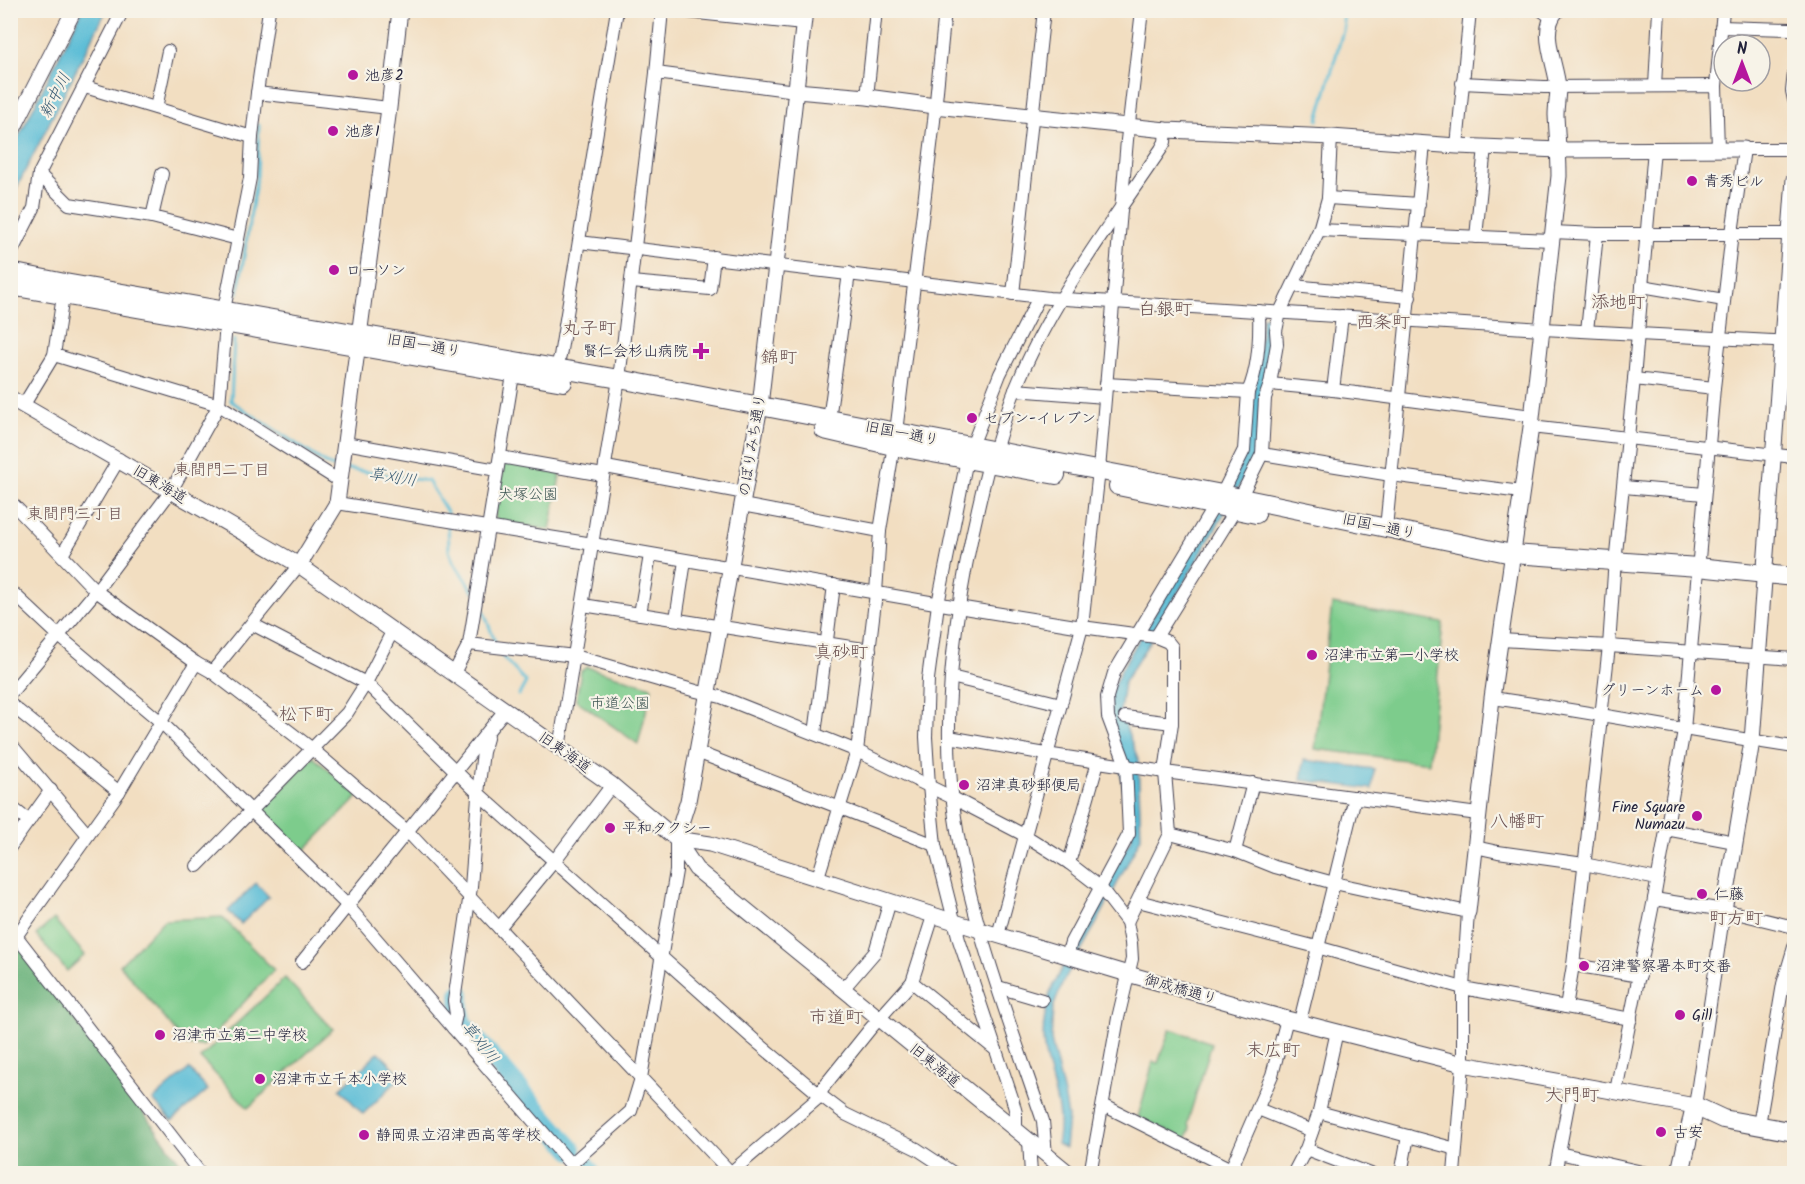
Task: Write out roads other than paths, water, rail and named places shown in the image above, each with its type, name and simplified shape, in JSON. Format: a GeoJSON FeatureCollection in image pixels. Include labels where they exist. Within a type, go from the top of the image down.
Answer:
{"type":"FeatureCollection","features":[{"type":"Feature","properties":{"kind":"main road","name":"旧国一通り"},"geometry":{"type":"LineString","coordinates":[[10,272],[225,317],[358,341],[513,375],[618,385]]}},
{"type":"Feature","properties":{"kind":"main road","name":"旧国一通り"},"geometry":{"type":"LineString","coordinates":[[10,286],[63,296],[225,317]]}},
{"type":"Feature","properties":{"kind":"main road","name":"旧国一通り"},"geometry":{"type":"LineString","coordinates":[[358,341],[556,369],[618,385],[1098,476],[1512,560],[1697,573],[1765,580],[1794,589]]}},
{"type":"Feature","properties":{"kind":"main road","name":"旧国一通り"},"geometry":{"type":"LineString","coordinates":[[1226,502],[1386,528],[1512,560]]}},
{"type":"Feature","properties":{"kind":"main road","name":"旧国一通り"},"geometry":{"type":"LineString","coordinates":[[1765,580],[1794,577]]}},
{"type":"Feature","properties":{"kind":"main road"},"geometry":{"type":"LineString","coordinates":[[1680,1173],[1695,1106],[1723,1119],[1794,1120]]}},
{"type":"Feature","properties":{"kind":"main road"},"geometry":{"type":"LineString","coordinates":[[1761,1120],[1794,1132]]}},
{"type":"Feature","properties":{"kind":"street"},"geometry":{"type":"LineString","coordinates":[[10,135],[74,10]]}},
{"type":"Feature","properties":{"kind":"street"},"geometry":{"type":"LineString","coordinates":[[10,255],[34,208],[39,174],[123,10]]}},
{"type":"Feature","properties":{"kind":"street"},"geometry":{"type":"LineString","coordinates":[[10,694],[96,591],[171,490],[219,405],[225,317],[250,178],[252,137],[269,10]]}},
{"type":"Feature","properties":{"kind":"street"},"geometry":{"type":"LineString","coordinates":[[212,672],[299,565],[337,502],[400,10]]}},
{"type":"Feature","properties":{"kind":"street"},"geometry":{"type":"LineString","coordinates":[[556,369],[617,10]]}},
{"type":"Feature","properties":{"kind":"street"},"geometry":{"type":"LineString","coordinates":[[559,748],[618,385],[662,10]]}},
{"type":"Feature","properties":{"kind":"street"},"geometry":{"type":"LineString","coordinates":[[669,10],[804,17]]}},
{"type":"Feature","properties":{"kind":"street"},"geometry":{"type":"LineString","coordinates":[[867,97],[876,10]]}},
{"type":"Feature","properties":{"kind":"street"},"geometry":{"type":"LineString","coordinates":[[818,878],[857,751],[876,593],[880,531],[895,439],[945,10]]}},
{"type":"Feature","properties":{"kind":"street"},"geometry":{"type":"LineString","coordinates":[[1013,294],[1044,10]]}},
{"type":"Feature","properties":{"kind":"street"},"geometry":{"type":"LineString","coordinates":[[998,935],[1082,627],[1142,10]]}},
{"type":"Feature","properties":{"kind":"street"},"geometry":{"type":"LineString","coordinates":[[1457,146],[1470,10]]}},
{"type":"Feature","properties":{"kind":"street"},"geometry":{"type":"LineString","coordinates":[[1655,86],[1659,10]]}},
{"type":"Feature","properties":{"kind":"street"},"geometry":{"type":"LineString","coordinates":[[1720,33],[1723,10]]}},
{"type":"Feature","properties":{"kind":"street"},"geometry":{"type":"LineString","coordinates":[[1454,1173],[1463,1064],[1463,988],[1467,912],[1492,698],[1532,421],[1559,176],[1556,113],[1558,87],[1548,35],[1550,13]]}},
{"type":"Feature","properties":{"kind":"street","name":"のぼりみち通り"},"geometry":{"type":"LineString","coordinates":[[676,839],[688,801],[759,411],[804,17]]}},
{"type":"Feature","properties":{"kind":"street"},"geometry":{"type":"LineString","coordinates":[[1721,27],[1791,29],[1794,32]]}},
{"type":"Feature","properties":{"kind":"street"},"geometry":{"type":"LineString","coordinates":[[156,108],[168,51]]}},
{"type":"Feature","properties":{"kind":"street"},"geometry":{"type":"LineString","coordinates":[[656,73],[783,90],[1167,130],[1559,150],[1794,149]]}},
{"type":"Feature","properties":{"kind":"street"},"geometry":{"type":"LineString","coordinates":[[1794,73],[1792,91],[1794,100]]}},
{"type":"Feature","properties":{"kind":"street"},"geometry":{"type":"LineString","coordinates":[[1462,83],[1558,87],[1712,86]]}},
{"type":"Feature","properties":{"kind":"street"},"geometry":{"type":"LineString","coordinates":[[85,87],[252,137]]}},
{"type":"Feature","properties":{"kind":"street"},"geometry":{"type":"LineString","coordinates":[[257,93],[389,108]]}},
{"type":"Feature","properties":{"kind":"street"},"geometry":{"type":"LineString","coordinates":[[1716,93],[1718,149]]}},
{"type":"Feature","properties":{"kind":"street"},"geometry":{"type":"LineString","coordinates":[[1046,1155],[1042,1121],[980,930],[961,849],[953,798],[949,737],[951,677],[972,534],[992,457],[1015,390],[1062,298],[1161,149],[1167,130]]}},
{"type":"Feature","properties":{"kind":"street"},"geometry":{"type":"LineString","coordinates":[[1072,958],[1071,942],[1129,834],[1126,765],[1108,717],[1107,697],[1114,673],[1137,634],[1226,502],[1262,454],[1265,398],[1270,384],[1277,344],[1276,331],[1280,312],[1319,230],[1328,198],[1331,137]]}},
{"type":"Feature","properties":{"kind":"street"},"geometry":{"type":"LineString","coordinates":[[1386,528],[1424,144]]}},
{"type":"Feature","properties":{"kind":"street"},"geometry":{"type":"LineString","coordinates":[[1476,237],[1485,147]]}},
{"type":"Feature","properties":{"kind":"street"},"geometry":{"type":"LineString","coordinates":[[1566,1007],[1573,965],[1609,646],[1654,149]]}},
{"type":"Feature","properties":{"kind":"street"},"geometry":{"type":"LineString","coordinates":[[1616,1091],[1640,976],[1684,730],[1714,388],[1744,149]]}},
{"type":"Feature","properties":{"kind":"street"},"geometry":{"type":"LineString","coordinates":[[39,174],[69,204],[152,217],[238,239]]}},
{"type":"Feature","properties":{"kind":"street"},"geometry":{"type":"LineString","coordinates":[[152,217],[162,174]]}},
{"type":"Feature","properties":{"kind":"street"},"geometry":{"type":"LineString","coordinates":[[1695,1106],[1752,741],[1774,454],[1788,342],[1794,179]]}},
{"type":"Feature","properties":{"kind":"street"},"geometry":{"type":"LineString","coordinates":[[1328,198],[1419,204]]}},
{"type":"Feature","properties":{"kind":"street"},"geometry":{"type":"LineString","coordinates":[[1319,230],[1476,237],[1597,234],[1792,234]]}},
{"type":"Feature","properties":{"kind":"street"},"geometry":{"type":"LineString","coordinates":[[1587,331],[1597,234]]}},
{"type":"Feature","properties":{"kind":"street"},"geometry":{"type":"LineString","coordinates":[[579,242],[1038,297],[1788,342]]}},
{"type":"Feature","properties":{"kind":"street"},"geometry":{"type":"LineString","coordinates":[[631,282],[711,289],[714,257]]}},
{"type":"Feature","properties":{"kind":"street"},"geometry":{"type":"LineString","coordinates":[[828,425],[849,273]]}},
{"type":"Feature","properties":{"kind":"street"},"geometry":{"type":"LineString","coordinates":[[1293,286],[1410,297]]}},
{"type":"Feature","properties":{"kind":"street"},"geometry":{"type":"LineString","coordinates":[[1642,286],[1724,300]]}},
{"type":"Feature","properties":{"kind":"street"},"geometry":{"type":"LineString","coordinates":[[15,405],[54,355],[63,296]]}},
{"type":"Feature","properties":{"kind":"street"},"geometry":{"type":"LineString","coordinates":[[1016,1130],[1015,1109],[959,940],[935,845],[929,786],[928,679],[938,604],[970,452],[1000,374],[1038,297]]}},
{"type":"Feature","properties":{"kind":"street"},"geometry":{"type":"LineString","coordinates":[[1156,637],[1226,502],[1244,450],[1248,392],[1260,343],[1259,311]]}},
{"type":"Feature","properties":{"kind":"street"},"geometry":{"type":"LineString","coordinates":[[1333,390],[1342,316]]}},
{"type":"Feature","properties":{"kind":"street"},"geometry":{"type":"LineString","coordinates":[[54,355],[219,405],[341,482]]}},
{"type":"Feature","properties":{"kind":"street"},"geometry":{"type":"LineString","coordinates":[[454,673],[469,644],[513,375]]}},
{"type":"Feature","properties":{"kind":"street"},"geometry":{"type":"LineString","coordinates":[[1634,379],[1714,388]]}},
{"type":"Feature","properties":{"kind":"street"},"geometry":{"type":"LineString","coordinates":[[1270,384],[1399,399],[1628,438],[1794,457]]}},
{"type":"Feature","properties":{"kind":"street"},"geometry":{"type":"LineString","coordinates":[[1015,390],[1248,392]]}},
{"type":"Feature","properties":{"kind":"street","name":"旧東海道"},"geometry":{"type":"LineString","coordinates":[[15,405],[119,459],[299,565],[612,786],[676,839],[696,869],[1070,1173]]}},
{"type":"Feature","properties":{"kind":"street"},"geometry":{"type":"LineString","coordinates":[[345,443],[497,470]]}},
{"type":"Feature","properties":{"kind":"street"},"geometry":{"type":"LineString","coordinates":[[1262,454],[1391,475],[1521,492]]}},
{"type":"Feature","properties":{"kind":"street"},"geometry":{"type":"LineString","coordinates":[[500,457],[605,471],[743,499],[880,531]]}},
{"type":"Feature","properties":{"kind":"street"},"geometry":{"type":"LineString","coordinates":[[62,555],[119,459]]}},
{"type":"Feature","properties":{"kind":"street"},"geometry":{"type":"LineString","coordinates":[[1624,487],[1704,494]]}},
{"type":"Feature","properties":{"kind":"street"},"geometry":{"type":"LineString","coordinates":[[10,501],[96,591],[212,672],[311,748],[408,832],[730,1173],[820,1095],[825,1085],[912,982],[933,916]]}},
{"type":"Feature","properties":{"kind":"street"},"geometry":{"type":"LineString","coordinates":[[337,502],[960,608],[1156,637],[1168,642],[1172,647],[1172,723],[1166,772],[1170,834],[1127,922]]}},
{"type":"Feature","properties":{"kind":"street"},"geometry":{"type":"LineString","coordinates":[[640,614],[650,555]]}},
{"type":"Feature","properties":{"kind":"street"},"geometry":{"type":"LineString","coordinates":[[676,619],[685,561]]}},
{"type":"Feature","properties":{"kind":"street"},"geometry":{"type":"LineString","coordinates":[[815,734],[834,585]]}},
{"type":"Feature","properties":{"kind":"street"},"geometry":{"type":"LineString","coordinates":[[10,590],[59,636],[162,723],[347,905],[575,1169],[631,1111],[641,1078],[676,871],[676,839]]}},
{"type":"Feature","properties":{"kind":"street"},"geometry":{"type":"LineString","coordinates":[[583,605],[870,650]]}},
{"type":"Feature","properties":{"kind":"street"},"geometry":{"type":"LineString","coordinates":[[252,624],[366,683],[478,793],[752,1038],[820,1095],[845,1114],[917,1149],[955,1173]]}},
{"type":"Feature","properties":{"kind":"street"},"geometry":{"type":"LineString","coordinates":[[197,866],[346,713],[366,683],[392,632]]}},
{"type":"Feature","properties":{"kind":"street"},"geometry":{"type":"LineString","coordinates":[[1500,640],[1794,659]]}},
{"type":"Feature","properties":{"kind":"street"},"geometry":{"type":"LineString","coordinates":[[469,644],[575,656],[721,697],[857,751],[929,786],[1026,836],[1100,886],[1127,922],[1132,959],[1118,1018],[1090,1173]]}},
{"type":"Feature","properties":{"kind":"street"},"geometry":{"type":"LineString","coordinates":[[196,663],[120,792],[14,931],[201,1173]]}},
{"type":"Feature","properties":{"kind":"street"},"geometry":{"type":"LineString","coordinates":[[951,677],[1061,704]]}},
{"type":"Feature","properties":{"kind":"street"},"geometry":{"type":"LineString","coordinates":[[1492,698],[1794,747]]}},
{"type":"Feature","properties":{"kind":"street"},"geometry":{"type":"LineString","coordinates":[[10,704],[120,792]]}},
{"type":"Feature","properties":{"kind":"street"},"geometry":{"type":"LineString","coordinates":[[302,962],[505,710]]}},
{"type":"Feature","properties":{"kind":"street"},"geometry":{"type":"LineString","coordinates":[[1125,717],[1172,723]]}},
{"type":"Feature","properties":{"kind":"street"},"geometry":{"type":"LineString","coordinates":[[453,1028],[456,1016],[454,1001],[474,855],[478,793],[488,732]]}},
{"type":"Feature","properties":{"kind":"street"},"geometry":{"type":"LineString","coordinates":[[949,737],[1166,772],[1478,814]]}},
{"type":"Feature","properties":{"kind":"street"},"geometry":{"type":"LineString","coordinates":[[10,753],[15,748],[88,835]]}},
{"type":"Feature","properties":{"kind":"street"},"geometry":{"type":"LineString","coordinates":[[697,752],[935,845]]}},
{"type":"Feature","properties":{"kind":"street"},"geometry":{"type":"LineString","coordinates":[[1069,863],[1098,762]]}},
{"type":"Feature","properties":{"kind":"street"},"geometry":{"type":"LineString","coordinates":[[1235,851],[1253,783]]}},
{"type":"Feature","properties":{"kind":"street"},"geometry":{"type":"LineString","coordinates":[[499,928],[612,786]]}},
{"type":"Feature","properties":{"kind":"street"},"geometry":{"type":"LineString","coordinates":[[10,847],[51,790]]}},
{"type":"Feature","properties":{"kind":"street"},"geometry":{"type":"LineString","coordinates":[[1103,1105],[1236,1171],[1293,1020],[1317,947],[1355,797]]}},
{"type":"Feature","properties":{"kind":"street"},"geometry":{"type":"LineString","coordinates":[[10,806],[29,821]]}},
{"type":"Feature","properties":{"kind":"street"},"geometry":{"type":"LineString","coordinates":[[1666,829],[1735,842]]}},
{"type":"Feature","properties":{"kind":"street"},"geometry":{"type":"LineString","coordinates":[[1170,834],[1235,851],[1275,867],[1334,883],[1467,912]]}},
{"type":"Feature","properties":{"kind":"street","name":"御成橋通り"},"geometry":{"type":"LineString","coordinates":[[676,839],[710,844],[1072,958],[1293,1020],[1463,1064],[1695,1106]]}},
{"type":"Feature","properties":{"kind":"street"},"geometry":{"type":"LineString","coordinates":[[1475,847],[1584,864],[1657,879]]}},
{"type":"Feature","properties":{"kind":"street"},"geometry":{"type":"LineString","coordinates":[[1654,899],[1724,910],[1794,927]]}},
{"type":"Feature","properties":{"kind":"street"},"geometry":{"type":"LineString","coordinates":[[1138,901],[1317,947],[1463,988],[1631,1019]]}},
{"type":"Feature","properties":{"kind":"street"},"geometry":{"type":"LineString","coordinates":[[843,989],[875,952],[890,902]]}},
{"type":"Feature","properties":{"kind":"street"},"geometry":{"type":"LineString","coordinates":[[1761,1120],[1783,984],[1794,947]]}},
{"type":"Feature","properties":{"kind":"street"},"geometry":{"type":"LineString","coordinates":[[1573,965],[1640,976]]}},
{"type":"Feature","properties":{"kind":"street"},"geometry":{"type":"LineString","coordinates":[[912,982],[997,1050]]}},
{"type":"Feature","properties":{"kind":"street"},"geometry":{"type":"LineString","coordinates":[[998,987],[1042,1000]]}},
{"type":"Feature","properties":{"kind":"street"},"geometry":{"type":"LineString","coordinates":[[1293,1173],[1306,1149],[1318,1112],[1337,1031]]}},
{"type":"Feature","properties":{"kind":"street"},"geometry":{"type":"LineString","coordinates":[[1555,1173],[1572,1083]]}},
{"type":"Feature","properties":{"kind":"street"},"geometry":{"type":"LineString","coordinates":[[1258,1109],[1312,1131]]}},
{"type":"Feature","properties":{"kind":"street"},"geometry":{"type":"LineString","coordinates":[[1318,1112],[1456,1149]]}},
{"type":"Feature","properties":{"kind":"street"},"geometry":{"type":"LineString","coordinates":[[1401,1173],[1408,1136]]}},
{"type":"Feature","properties":{"kind":"street"},"geometry":{"type":"LineString","coordinates":[[1029,1141],[1031,1173]]}},
{"type":"Feature","properties":{"kind":"street"},"geometry":{"type":"LineString","coordinates":[[1306,1149],[1371,1173]]}},
{"type":"Feature","properties":{"kind":"street"},"geometry":{"type":"LineString","coordinates":[[1558,1153],[1651,1173]]}},
{"type":"Feature","properties":{"kind":"water","name":"新中川"},"geometry":{"type":"Polygon","coordinates":[[[82,11],[106,11],[11,199],[10,154],[82,11]]]}},
{"type":"Feature","properties":{"kind":"water"},"geometry":{"type":"Polygon","coordinates":[[[1263,317],[1271,317],[1275,344],[1261,393],[1256,456],[1124,682],[1120,711],[1138,759],[1141,837],[1063,982],[1053,1008],[1051,1040],[1068,1117],[1065,1148],[1057,1144],[1058,1107],[1043,1041],[1047,1005],[1050,992],[1132,836],[1110,714],[1111,692],[1121,670],[1233,480],[1252,404],[1263,317]]]}},
{"type":"Feature","properties":{"kind":"water"},"geometry":{"type":"Polygon","coordinates":[[[1304,760],[1374,769],[1372,789],[1301,780],[1304,760]]]}},
{"type":"Feature","properties":{"kind":"water"},"geometry":{"type":"Polygon","coordinates":[[[256,883],[269,897],[241,924],[228,911],[256,883]]]}},
{"type":"Feature","properties":{"kind":"water"},"geometry":{"type":"Polygon","coordinates":[[[379,1052],[402,1076],[363,1114],[340,1089],[379,1052]]]}},
{"type":"Feature","properties":{"kind":"water"},"geometry":{"type":"Polygon","coordinates":[[[189,1069],[208,1090],[172,1121],[153,1100],[189,1069]]]}},
{"type":"Feature","properties":{"kind":"waterway"},"geometry":{"type":"LineString","coordinates":[[1318,120],[1344,27],[1342,10]]}},
{"type":"Feature","properties":{"kind":"waterway","name":"草刈川"},"geometry":{"type":"LineString","coordinates":[[238,293],[257,175],[259,125]]}},
{"type":"Feature","properties":{"kind":"waterway","name":"草刈川"},"geometry":{"type":"LineString","coordinates":[[234,340],[231,401],[330,466],[338,467]]}},
{"type":"Feature","properties":{"kind":"waterway","name":"草刈川"},"geometry":{"type":"LineString","coordinates":[[347,469],[428,481],[447,512],[447,517]]}},
{"type":"Feature","properties":{"kind":"waterway","name":"草刈川"},"geometry":{"type":"LineString","coordinates":[[448,523],[449,551],[473,591]]}},
{"type":"Feature","properties":{"kind":"waterway","name":"草刈川"},"geometry":{"type":"LineString","coordinates":[[480,601],[495,642]]}},
{"type":"Feature","properties":{"kind":"waterway","name":"草刈川"},"geometry":{"type":"LineString","coordinates":[[498,652],[526,682],[519,695]]}},
{"type":"Feature","properties":{"kind":"waterway","name":"草刈川"},"geometry":{"type":"LineString","coordinates":[[490,745],[499,731]]}},
{"type":"Feature","properties":{"kind":"waterway","name":"草刈川"},"geometry":{"type":"LineString","coordinates":[[460,994],[462,1023],[572,1150]]}},
{"type":"Feature","properties":{"kind":"waterway","name":"草刈川"},"geometry":{"type":"LineString","coordinates":[[585,1165],[592,1174]]}},
{"type":"Feature","properties":{"kind":"place","name":"池彦2"},"geometry":{"type":"Point","coordinates":[353,75]}},
{"type":"Feature","properties":{"kind":"place","name":"池彦1"},"geometry":{"type":"Point","coordinates":[333,131]}},
{"type":"Feature","properties":{"kind":"place","name":"青秀ビル"},"geometry":{"type":"Point","coordinates":[1692,181]}},
{"type":"Feature","properties":{"kind":"place","name":"ローソン"},"geometry":{"type":"Point","coordinates":[334,270]}},
{"type":"Feature","properties":{"kind":"place","name":"賢仁会杉山病院"},"geometry":{"type":"Point","coordinates":[701,351]}},
{"type":"Feature","properties":{"kind":"place","name":"セブン-イレブン"},"geometry":{"type":"Point","coordinates":[972,418]}},
{"type":"Feature","properties":{"kind":"place","name":"沼津市立第一小学校"},"geometry":{"type":"Point","coordinates":[1312,655]}},
{"type":"Feature","properties":{"kind":"place","name":"グリーンホーム"},"geometry":{"type":"Point","coordinates":[1716,690]}},
{"type":"Feature","properties":{"kind":"place","name":"沼津真砂郵便局"},"geometry":{"type":"Point","coordinates":[964,785]}},
{"type":"Feature","properties":{"kind":"place","name":"Fine Square Numazu"},"geometry":{"type":"Point","coordinates":[1697,816]}},
{"type":"Feature","properties":{"kind":"place","name":"平和タクシー"},"geometry":{"type":"Point","coordinates":[610,828]}},
{"type":"Feature","properties":{"kind":"place","name":"仁藤"},"geometry":{"type":"Point","coordinates":[1702,894]}},
{"type":"Feature","properties":{"kind":"place","name":"沼津警察署本町交番"},"geometry":{"type":"Point","coordinates":[1584,966]}},
{"type":"Feature","properties":{"kind":"place","name":"Gill"},"geometry":{"type":"Point","coordinates":[1680,1015]}},
{"type":"Feature","properties":{"kind":"place","name":"沼津市立第二中学校"},"geometry":{"type":"Point","coordinates":[160,1035]}},
{"type":"Feature","properties":{"kind":"place","name":"沼津市立千本小学校"},"geometry":{"type":"Point","coordinates":[260,1079]}},
{"type":"Feature","properties":{"kind":"place","name":"古安"},"geometry":{"type":"Point","coordinates":[1661,1132]}},
{"type":"Feature","properties":{"kind":"place","name":"静岡県立沼津西高等学校"},"geometry":{"type":"Point","coordinates":[364,1135]}},
{"type":"Feature","properties":{"kind":"district","name":"添地町"},"geometry":{"type":"Point","coordinates":[1618,302]}},
{"type":"Feature","properties":{"kind":"district","name":"白銀町"},"geometry":{"type":"Point","coordinates":[1165,309]}},
{"type":"Feature","properties":{"kind":"district","name":"西条町"},"geometry":{"type":"Point","coordinates":[1383,322]}},
{"type":"Feature","properties":{"kind":"district","name":"丸子町"},"geometry":{"type":"Point","coordinates":[589,328]}},
{"type":"Feature","properties":{"kind":"district","name":"錦町"},"geometry":{"type":"Point","coordinates":[779,357]}},
{"type":"Feature","properties":{"kind":"district","name":"東間門二丁目"},"geometry":{"type":"Point","coordinates":[222,469]}},
{"type":"Feature","properties":{"kind":"district","name":"東間門三丁目"},"geometry":{"type":"Point","coordinates":[75,513]}},
{"type":"Feature","properties":{"kind":"district","name":"真砂町"},"geometry":{"type":"Point","coordinates":[841,652]}},
{"type":"Feature","properties":{"kind":"district","name":"松下町"},"geometry":{"type":"Point","coordinates":[306,714]}},
{"type":"Feature","properties":{"kind":"district","name":"八幡町"},"geometry":{"type":"Point","coordinates":[1517,821]}},
{"type":"Feature","properties":{"kind":"district","name":"町方町"},"geometry":{"type":"Point","coordinates":[1736,918]}},
{"type":"Feature","properties":{"kind":"district","name":"市道町"},"geometry":{"type":"Point","coordinates":[836,1017]}},
{"type":"Feature","properties":{"kind":"district","name":"末広町"},"geometry":{"type":"Point","coordinates":[1273,1050]}},
{"type":"Feature","properties":{"kind":"district","name":"大門町"},"geometry":{"type":"Point","coordinates":[1572,1095]}},
{"type":"Feature","properties":{"kind":"park label","name":"犬塚公園"},"geometry":{"type":"Point","coordinates":[528,494]}},
{"type":"Feature","properties":{"kind":"park label","name":"市道公園"},"geometry":{"type":"Point","coordinates":[620,703]}}]}
